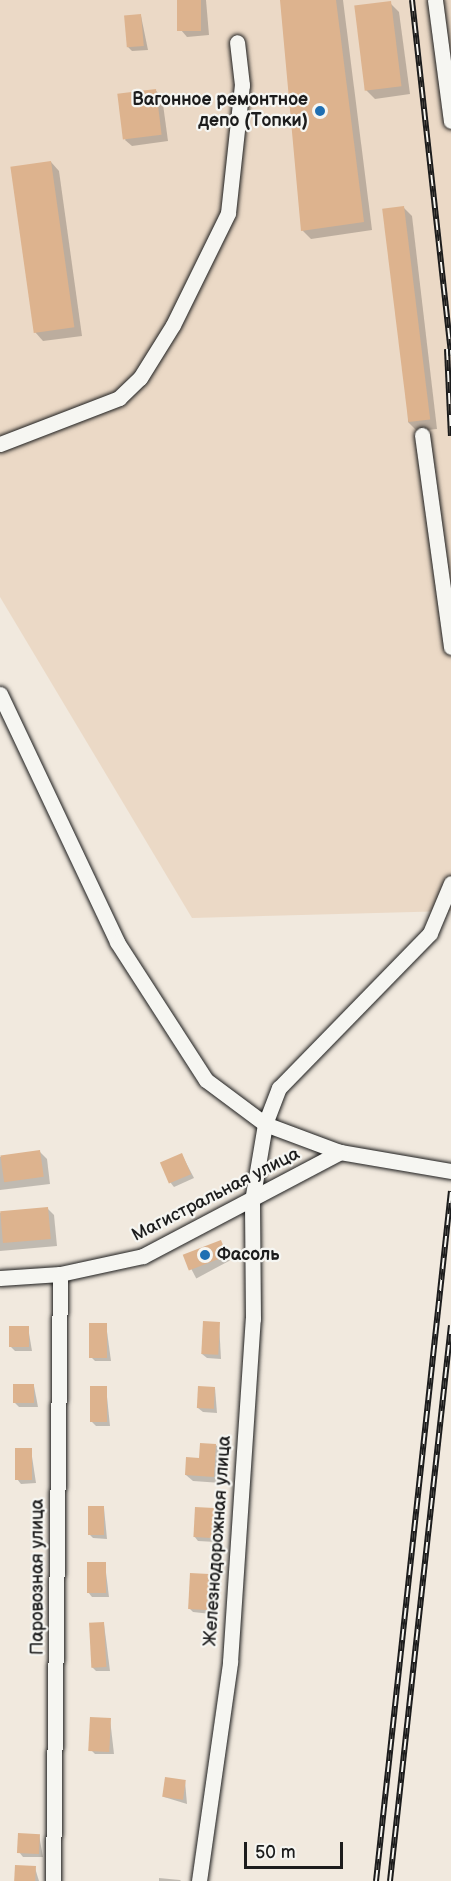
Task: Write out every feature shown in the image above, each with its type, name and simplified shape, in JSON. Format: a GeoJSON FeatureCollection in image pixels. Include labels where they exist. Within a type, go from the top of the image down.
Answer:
{"type":"FeatureCollection","features":[{"type":"Feature","properties":{"kind":"street"},"geometry":{"type":"LineString","coordinates":[[435,0],[451,121]]}},
{"type":"Feature","properties":{"kind":"street"},"geometry":{"type":"LineString","coordinates":[[0,444],[118,398],[140,378],[173,325],[228,213],[242,86],[237,42]]}},
{"type":"Feature","properties":{"kind":"street"},"geometry":{"type":"LineString","coordinates":[[422,435],[451,647]]}},
{"type":"Feature","properties":{"kind":"street"},"geometry":{"type":"LineString","coordinates":[[0,694],[117,942],[206,1080],[265,1124],[340,1152],[451,1171]]}},
{"type":"Feature","properties":{"kind":"street","name":"Железнодорожная улица"},"geometry":{"type":"LineString","coordinates":[[199,1881],[230,1662],[253,1318],[252,1201],[265,1124],[279,1088],[430,933],[451,883]]}},
{"type":"Feature","properties":{"kind":"street","name":"Магистральная улица"},"geometry":{"type":"LineString","coordinates":[[0,1278],[60,1274],[143,1256],[252,1201],[340,1152]]}},
{"type":"Feature","properties":{"kind":"street","name":"Паровозная улица"},"geometry":{"type":"LineString","coordinates":[[53,1881],[60,1274]]}},
{"type":"Feature","properties":{"kind":"shaded area"},"geometry":{"type":"Polygon","coordinates":[[[0,0],[451,0],[451,911],[192,918],[0,597],[0,0]]]}},
{"type":"Feature","properties":{"kind":"building"},"geometry":{"type":"Polygon","coordinates":[[[177,0],[201,0],[201,31],[177,31],[177,0]]]}},
{"type":"Feature","properties":{"kind":"building","name":"Вагонное ремонтное депо (Топки)"},"geometry":{"type":"Polygon","coordinates":[[[280,0],[336,0],[364,222],[301,231],[280,0]]]}},
{"type":"Feature","properties":{"kind":"building"},"geometry":{"type":"Polygon","coordinates":[[[391,1],[401,86],[365,91],[354,6],[391,1]]]}},
{"type":"Feature","properties":{"kind":"building"},"geometry":{"type":"Polygon","coordinates":[[[141,14],[144,46],[127,47],[124,15],[141,14]]]}},
{"type":"Feature","properties":{"kind":"building"},"geometry":{"type":"Polygon","coordinates":[[[156,89],[162,135],[123,139],[117,94],[156,89]]]}},
{"type":"Feature","properties":{"kind":"building"},"geometry":{"type":"Polygon","coordinates":[[[51,161],[74,327],[34,333],[10,167],[51,161]]]}},
{"type":"Feature","properties":{"kind":"building"},"geometry":{"type":"Polygon","coordinates":[[[404,206],[430,419],[408,422],[382,209],[404,206]]]}},
{"type":"Feature","properties":{"kind":"building"},"geometry":{"type":"Polygon","coordinates":[[[40,1150],[44,1177],[4,1182],[0,1156],[40,1150]]]}},
{"type":"Feature","properties":{"kind":"building"},"geometry":{"type":"Polygon","coordinates":[[[182,1153],[191,1174],[169,1184],[160,1162],[182,1153]]]}},
{"type":"Feature","properties":{"kind":"building"},"geometry":{"type":"Polygon","coordinates":[[[48,1207],[51,1239],[3,1243],[0,1211],[48,1207]]]}},
{"type":"Feature","properties":{"kind":"building"},"geometry":{"type":"Polygon","coordinates":[[[221,1240],[227,1256],[189,1271],[183,1255],[221,1240]]]}},
{"type":"Feature","properties":{"kind":"building"},"geometry":{"type":"Polygon","coordinates":[[[203,1321],[220,1322],[218,1355],[201,1354],[203,1321]]]}},
{"type":"Feature","properties":{"kind":"building"},"geometry":{"type":"Polygon","coordinates":[[[89,1323],[107,1323],[107,1358],[89,1358],[89,1323]]]}},
{"type":"Feature","properties":{"kind":"building"},"geometry":{"type":"Polygon","coordinates":[[[9,1326],[29,1326],[29,1347],[9,1347],[9,1326]]]}},
{"type":"Feature","properties":{"kind":"building"},"geometry":{"type":"Polygon","coordinates":[[[13,1384],[34,1384],[34,1403],[13,1403],[13,1384]]]}},
{"type":"Feature","properties":{"kind":"building"},"geometry":{"type":"Polygon","coordinates":[[[90,1386],[107,1386],[107,1422],[90,1422],[90,1386]]]}},
{"type":"Feature","properties":{"kind":"building"},"geometry":{"type":"Polygon","coordinates":[[[198,1386],[215,1387],[214,1409],[197,1408],[198,1386]]]}},
{"type":"Feature","properties":{"kind":"building"},"geometry":{"type":"Polygon","coordinates":[[[200,1443],[216,1444],[214,1477],[185,1475],[186,1457],[199,1458],[200,1443]]]}},
{"type":"Feature","properties":{"kind":"building"},"geometry":{"type":"Polygon","coordinates":[[[15,1448],[32,1448],[32,1480],[15,1480],[15,1448]]]}},
{"type":"Feature","properties":{"kind":"building"},"geometry":{"type":"Polygon","coordinates":[[[88,1506],[104,1506],[104,1535],[88,1535],[88,1506]]]}},
{"type":"Feature","properties":{"kind":"building"},"geometry":{"type":"Polygon","coordinates":[[[195,1507],[214,1508],[212,1538],[193,1537],[195,1507]]]}},
{"type":"Feature","properties":{"kind":"building"},"geometry":{"type":"Polygon","coordinates":[[[87,1562],[106,1562],[106,1593],[87,1593],[87,1562]]]}},
{"type":"Feature","properties":{"kind":"building"},"geometry":{"type":"Polygon","coordinates":[[[190,1573],[209,1574],[207,1610],[188,1609],[190,1573]]]}},
{"type":"Feature","properties":{"kind":"building"},"geometry":{"type":"Polygon","coordinates":[[[104,1622],[106,1667],[91,1668],[89,1623],[104,1622]]]}},
{"type":"Feature","properties":{"kind":"building"},"geometry":{"type":"Polygon","coordinates":[[[90,1717],[111,1718],[109,1752],[88,1751],[90,1717]]]}},
{"type":"Feature","properties":{"kind":"building"},"geometry":{"type":"Polygon","coordinates":[[[165,1777],[186,1780],[183,1800],[162,1797],[165,1777]]]}},
{"type":"Feature","properties":{"kind":"building"},"geometry":{"type":"Polygon","coordinates":[[[18,1833],[40,1834],[39,1854],[17,1853],[18,1833]]]}},
{"type":"Feature","properties":{"kind":"building"},"geometry":{"type":"Polygon","coordinates":[[[15,1865],[36,1866],[35,1881],[14,1881],[15,1865]]]}},
{"type":"Feature","properties":{"kind":"railway"},"geometry":{"type":"LineString","coordinates":[[412,0],[451,356]]}},
{"type":"Feature","properties":{"kind":"railway"},"geometry":{"type":"LineString","coordinates":[[447,349],[451,436]]}},
{"type":"Feature","properties":{"kind":"railway"},"geometry":{"type":"LineString","coordinates":[[376,1881],[451,1191]]}},
{"type":"Feature","properties":{"kind":"railway"},"geometry":{"type":"LineString","coordinates":[[390,1881],[451,1325]]}},
{"type":"Feature","properties":{"kind":"place","name":"Вагонное ремонтное депо (Топки)"},"geometry":{"type":"Point","coordinates":[320,111]}},
{"type":"Feature","properties":{"kind":"place","name":"Фасоль"},"geometry":{"type":"Point","coordinates":[205,1255]}}]}
